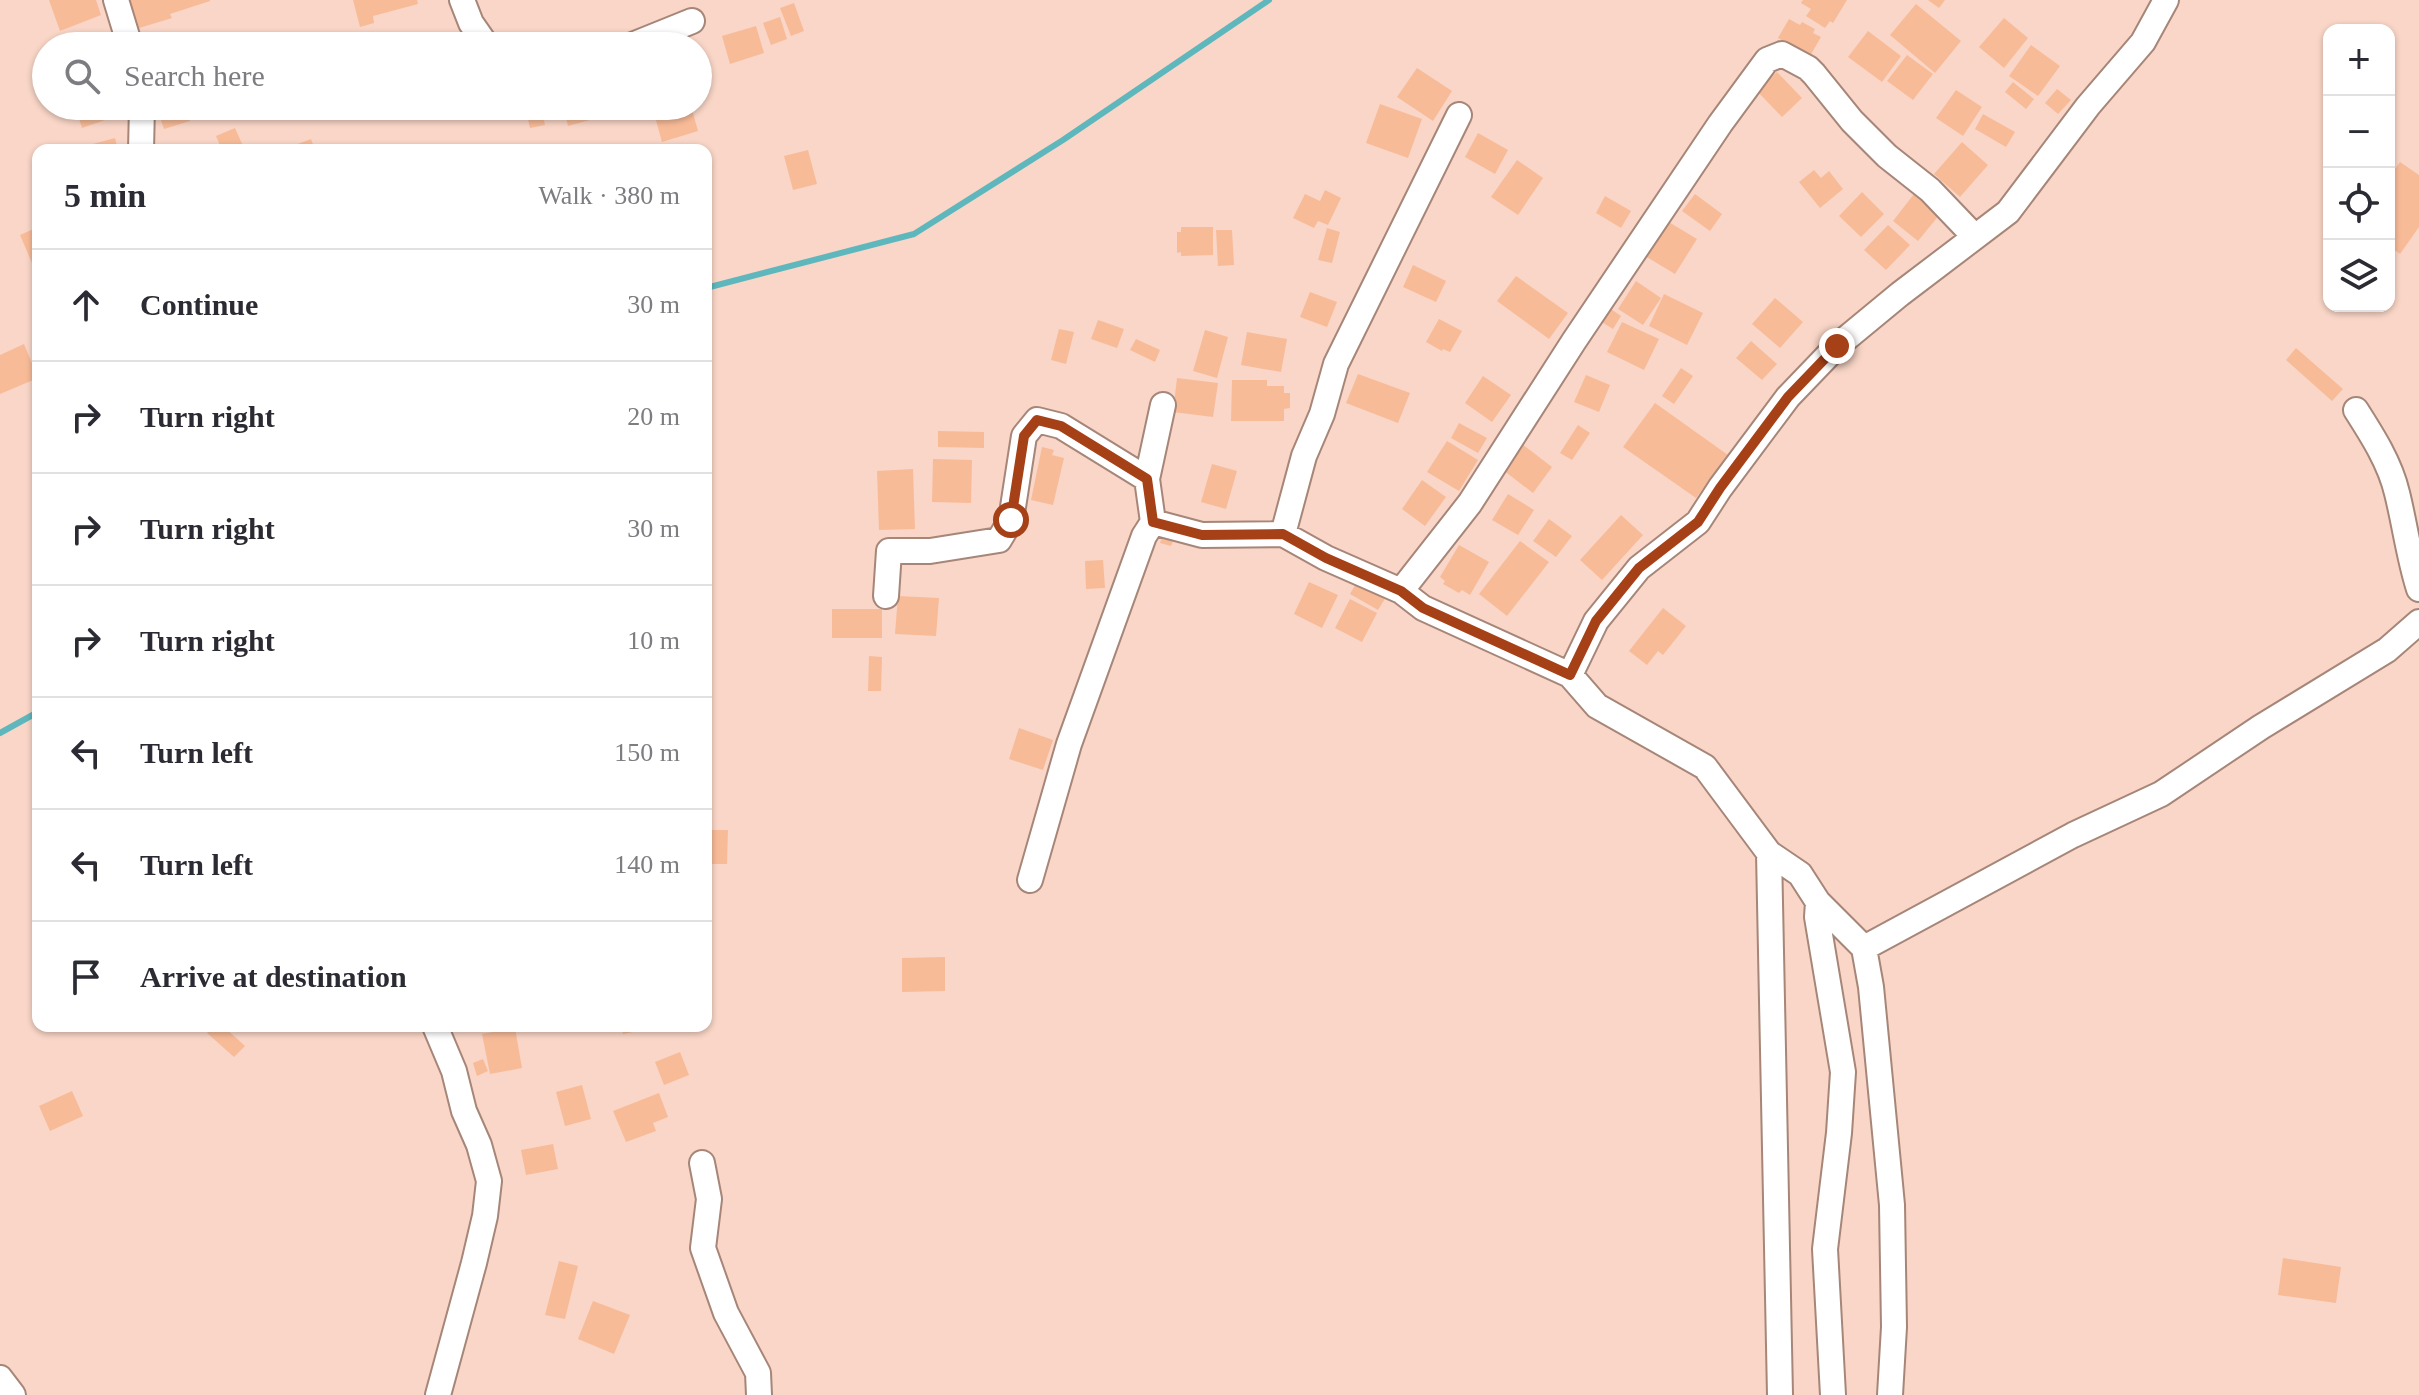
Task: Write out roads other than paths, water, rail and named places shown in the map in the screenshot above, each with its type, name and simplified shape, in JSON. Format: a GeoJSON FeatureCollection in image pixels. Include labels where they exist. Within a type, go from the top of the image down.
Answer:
{"type":"FeatureCollection","features":[{"type":"Feature","properties":{"kind":"street"},"geometry":{"type":"LineString","coordinates":[[116,0],[126,32]]}},
{"type":"Feature","properties":{"kind":"street"},"geometry":{"type":"LineString","coordinates":[[462,0],[477,32]]}},
{"type":"Feature","properties":{"kind":"street"},"geometry":{"type":"LineString","coordinates":[[1570,675],[1596,621],[1639,568],[1698,522],[1788,397],[1837,346],[2008,212],[2088,106],[2143,42],[2166,0]]}},
{"type":"Feature","properties":{"kind":"street"},"geometry":{"type":"LineString","coordinates":[[665,32],[692,21]]}},
{"type":"Feature","properties":{"kind":"street"},"geometry":{"type":"LineString","coordinates":[[1401,591],[1470,503],[1574,341],[1720,124],[1767,60],[1782,54],[1808,68],[1852,121],[1887,156],[1930,190],[1975,237]]}},
{"type":"Feature","properties":{"kind":"street"},"geometry":{"type":"LineString","coordinates":[[1283,534],[1304,456],[1322,414],[1336,364],[1459,115]]}},
{"type":"Feature","properties":{"kind":"street"},"geometry":{"type":"LineString","coordinates":[[141,144],[142,120]]}},
{"type":"Feature","properties":{"kind":"street"},"geometry":{"type":"LineString","coordinates":[[1030,880],[1069,744],[1144,536],[1153,522],[1147,479],[1163,405]]}},
{"type":"Feature","properties":{"kind":"street"},"geometry":{"type":"LineString","coordinates":[[2356,410],[2373,436],[2397,490],[2419,589]]}},
{"type":"Feature","properties":{"kind":"street"},"geometry":{"type":"LineString","coordinates":[[886,596],[889,551],[930,551],[999,540],[1011,520],[1024,436],[1037,420],[1061,426],[1147,479]]}},
{"type":"Feature","properties":{"kind":"street"},"geometry":{"type":"LineString","coordinates":[[1153,522],[1202,535],[1283,534],[1326,558],[1401,591],[1423,608],[1570,675],[1597,706],[1705,767],[1769,853],[1800,874],[1818,902],[1864,948],[1874,1016],[1892,1205],[1894,1327],[1890,1395]]}},
{"type":"Feature","properties":{"kind":"street"},"geometry":{"type":"LineString","coordinates":[[1864,948],[2073,835],[2161,794],[2261,727],[2387,650],[2419,622]]}},
{"type":"Feature","properties":{"kind":"street"},"geometry":{"type":"LineString","coordinates":[[1769,853],[1780,1395]]}},
{"type":"Feature","properties":{"kind":"street"},"geometry":{"type":"LineString","coordinates":[[1818,902],[1817,917],[1843,1072],[1825,1249],[1833,1395]]}},
{"type":"Feature","properties":{"kind":"street"},"geometry":{"type":"LineString","coordinates":[[438,1032],[454,1071],[464,1111],[479,1145],[489,1181],[485,1216],[460,1323],[438,1395]]}},
{"type":"Feature","properties":{"kind":"street"},"geometry":{"type":"LineString","coordinates":[[702,1163],[709,1199],[703,1248],[726,1313],[758,1373],[759,1395]]}},
{"type":"Feature","properties":{"kind":"street"},"geometry":{"type":"LineString","coordinates":[[0,1378],[13,1395]]}},
{"type":"Feature","properties":{"kind":"waterway"},"geometry":{"type":"LineString","coordinates":[[712,286],[914,234],[1063,140],[1269,0]]}},
{"type":"Feature","properties":{"kind":"waterway"},"geometry":{"type":"LineString","coordinates":[[0,733],[32,715]]}}]}
